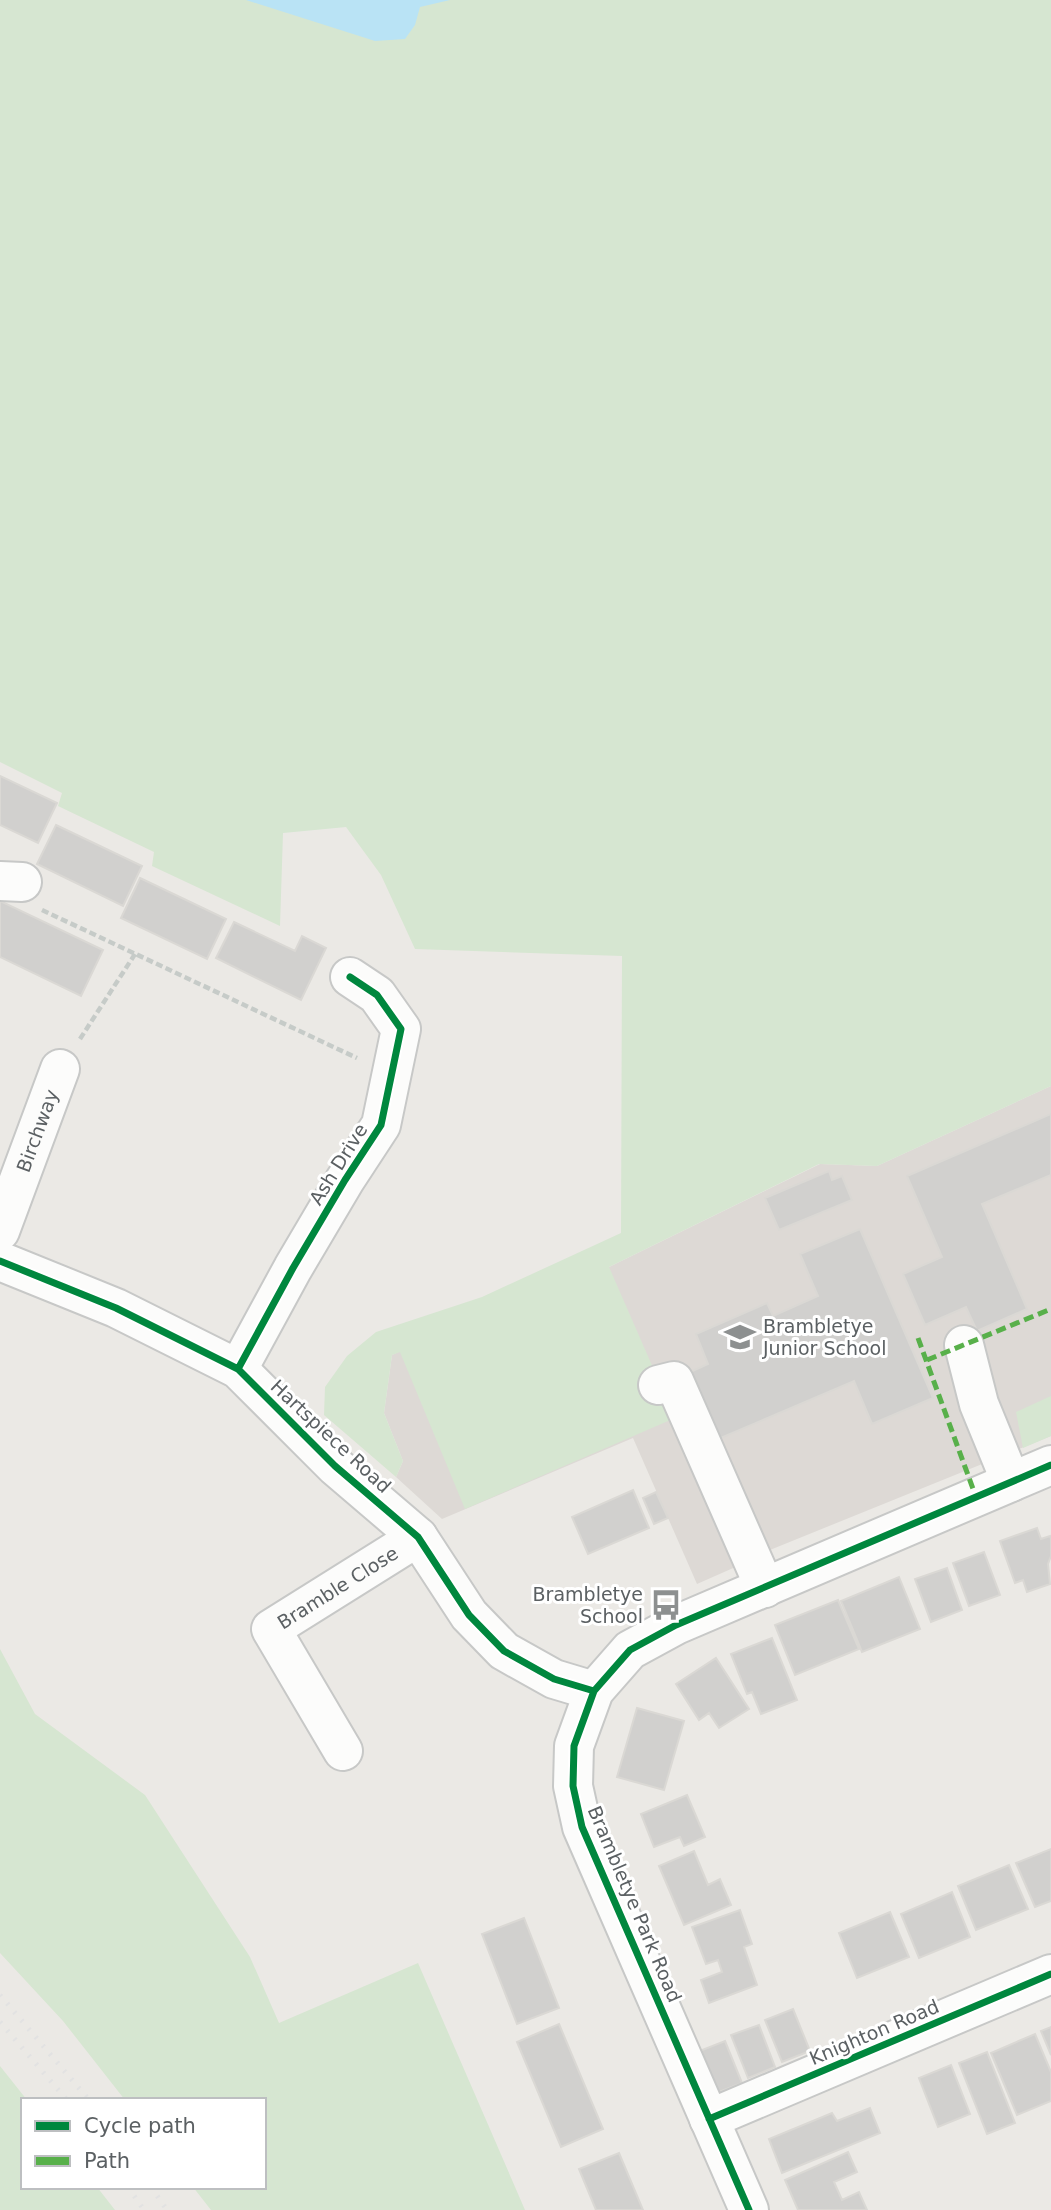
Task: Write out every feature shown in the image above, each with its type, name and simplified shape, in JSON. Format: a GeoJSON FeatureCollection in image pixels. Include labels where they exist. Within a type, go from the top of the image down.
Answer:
{"type":"FeatureCollection","features":[{"type":"Feature","properties":{"kind":"street","name":"Ash Drive"},"geometry":{"type":"LineString","coordinates":[[238,1369],[345,1180],[381,1125],[401,1029],[377,995],[351,977]]}},
{"type":"Feature","properties":{"kind":"street","name":"Birchway"},"geometry":{"type":"LineString","coordinates":[[0,1231],[60,1069]]}},
{"type":"Feature","properties":{"kind":"street","name":"Hartspiece Road"},"geometry":{"type":"LineString","coordinates":[[0,1261],[116,1308],[238,1369],[335,1466],[418,1537],[469,1615],[504,1651],[554,1678],[594,1691]]}},
{"type":"Feature","properties":{"kind":"street"},"geometry":{"type":"LineString","coordinates":[[964,1345],[979,1404],[1011,1482]]}},
{"type":"Feature","properties":{"kind":"street"},"geometry":{"type":"LineString","coordinates":[[658,1385],[674,1381],[765,1588]]}},
{"type":"Feature","properties":{"kind":"street","name":"Brambletye Park Road"},"geometry":{"type":"LineString","coordinates":[[749,2210],[582,1827],[573,1786],[574,1746],[594,1691],[630,1650],[676,1625],[1051,1465]]}},
{"type":"Feature","properties":{"kind":"street","name":"Bramble Close"},"geometry":{"type":"LineString","coordinates":[[343,1751],[271,1629],[418,1537]]}},
{"type":"Feature","properties":{"kind":"street","name":"Knighton Road"},"geometry":{"type":"LineString","coordinates":[[709,2119],[1051,1974]]}},
{"type":"Feature","properties":{"kind":"path"},"geometry":{"type":"LineString","coordinates":[[20,890],[135,954],[392,1074]]}},
{"type":"Feature","properties":{"kind":"path"},"geometry":{"type":"LineString","coordinates":[[60,1069],[135,954]]}},
{"type":"Feature","properties":{"kind":"shaded area","name":"Brambletye Junior School"},"geometry":{"type":"Polygon","coordinates":[[[1051,1086],[1051,1436],[765,1552],[697,1584],[633,1438],[442,1519],[396,1477],[403,1461],[384,1413],[392,1355],[458,1323],[609,1267],[820,1164],[877,1166],[1051,1086]]]}},
{"type":"Feature","properties":{"kind":"green space"},"geometry":{"type":"Polygon","coordinates":[[[0,0],[1051,0],[1051,1086],[877,1166],[819,1164],[609,1267],[675,1418],[465,1509],[400,1352],[392,1355],[384,1413],[403,1461],[396,1477],[324,1415],[325,1387],[347,1356],[376,1332],[482,1297],[621,1233],[622,956],[415,949],[381,875],[346,827],[283,833],[280,926],[152,866],[154,852],[58,806],[62,793],[0,762],[0,0]]]}},
{"type":"Feature","properties":{"kind":"green space"},"geometry":{"type":"Polygon","coordinates":[[[1051,1396],[1051,1436],[1023,1448],[1016,1412],[1051,1396]]]}},
{"type":"Feature","properties":{"kind":"green space"},"geometry":{"type":"Polygon","coordinates":[[[0,1649],[35,1714],[145,1795],[250,1957],[279,2023],[418,1963],[525,2210],[211,2210],[195,2189],[266,2189],[266,2098],[123,2098],[63,2021],[0,1953],[0,1649]]]}},
{"type":"Feature","properties":{"kind":"green space"},"geometry":{"type":"Polygon","coordinates":[[[0,2066],[25,2098],[21,2098],[21,2189],[99,2189],[115,2210],[0,2210],[0,2066]]]}},
{"type":"Feature","properties":{"kind":"water"},"geometry":{"type":"Polygon","coordinates":[[[246,0],[450,0],[420,7],[415,25],[405,39],[375,41],[246,0]]]}},
{"type":"Feature","properties":{"kind":"building"},"geometry":{"type":"Polygon","coordinates":[[[0,776],[57,803],[38,843],[0,825],[0,776]]]}},
{"type":"Feature","properties":{"kind":"building"},"geometry":{"type":"Polygon","coordinates":[[[56,825],[142,866],[123,906],[37,864],[56,825]]]}},
{"type":"Feature","properties":{"kind":"building"},"geometry":{"type":"Polygon","coordinates":[[[140,878],[226,919],[207,959],[121,918],[140,878]]]}},
{"type":"Feature","properties":{"kind":"building"},"geometry":{"type":"Polygon","coordinates":[[[0,901],[103,950],[81,996],[0,957],[0,901]]]}},
{"type":"Feature","properties":{"kind":"building"},"geometry":{"type":"Polygon","coordinates":[[[234,922],[295,951],[302,936],[326,948],[301,1000],[216,958],[234,922]]]}},
{"type":"Feature","properties":{"kind":"building"},"geometry":{"type":"Polygon","coordinates":[[[1051,1114],[1051,1175],[982,1204],[1027,1309],[977,1331],[966,1307],[925,1325],[903,1274],[942,1257],[907,1176],[1051,1114]]]}},
{"type":"Feature","properties":{"kind":"building"},"geometry":{"type":"Polygon","coordinates":[[[829,1171],[832,1180],[842,1176],[852,1200],[779,1230],[765,1198],[829,1171]]]}},
{"type":"Feature","properties":{"kind":"building","name":"Brambletye Junior School"},"geometry":{"type":"Polygon","coordinates":[[[860,1229],[933,1398],[872,1424],[854,1381],[716,1440],[688,1373],[708,1364],[696,1334],[767,1303],[773,1316],[818,1296],[800,1254],[860,1229]]]}},
{"type":"Feature","properties":{"kind":"building"},"geometry":{"type":"Polygon","coordinates":[[[633,1490],[649,1528],[588,1554],[572,1517],[633,1490]]]}},
{"type":"Feature","properties":{"kind":"building"},"geometry":{"type":"Polygon","coordinates":[[[656,1492],[668,1518],[654,1524],[643,1498],[656,1492]]]}},
{"type":"Feature","properties":{"kind":"building"},"geometry":{"type":"Polygon","coordinates":[[[1037,1528],[1041,1539],[1050,1536],[1051,1539],[1048,1564],[1050,1584],[1027,1592],[1023,1580],[1015,1583],[1000,1541],[1037,1528]]]}},
{"type":"Feature","properties":{"kind":"building"},"geometry":{"type":"Polygon","coordinates":[[[984,1552],[1000,1595],[969,1606],[953,1563],[984,1552]]]}},
{"type":"Feature","properties":{"kind":"building"},"geometry":{"type":"Polygon","coordinates":[[[947,1568],[962,1610],[931,1622],[915,1579],[947,1568]]]}},
{"type":"Feature","properties":{"kind":"building"},"geometry":{"type":"Polygon","coordinates":[[[899,1577],[920,1629],[862,1652],[841,1601],[899,1577]]]}},
{"type":"Feature","properties":{"kind":"building"},"geometry":{"type":"Polygon","coordinates":[[[838,1600],[859,1649],[795,1675],[775,1625],[838,1600]]]}},
{"type":"Feature","properties":{"kind":"building"},"geometry":{"type":"Polygon","coordinates":[[[772,1638],[797,1700],[761,1714],[752,1692],[747,1694],[731,1654],[772,1638]]]}},
{"type":"Feature","properties":{"kind":"building"},"geometry":{"type":"Polygon","coordinates":[[[716,1658],[749,1709],[719,1728],[709,1713],[699,1720],[676,1684],[716,1658]]]}},
{"type":"Feature","properties":{"kind":"building"},"geometry":{"type":"Polygon","coordinates":[[[637,1708],[684,1721],[664,1790],[617,1777],[637,1708]]]}},
{"type":"Feature","properties":{"kind":"building"},"geometry":{"type":"Polygon","coordinates":[[[687,1795],[705,1837],[684,1846],[680,1837],[654,1847],[641,1814],[687,1795]]]}},
{"type":"Feature","properties":{"kind":"building"},"geometry":{"type":"Polygon","coordinates":[[[1051,1849],[1051,1901],[1035,1907],[1016,1863],[1051,1849]]]}},
{"type":"Feature","properties":{"kind":"building"},"geometry":{"type":"Polygon","coordinates":[[[694,1851],[708,1885],[720,1879],[731,1905],[684,1925],[659,1866],[694,1851]]]}},
{"type":"Feature","properties":{"kind":"building"},"geometry":{"type":"Polygon","coordinates":[[[1009,1865],[1028,1909],[976,1930],[958,1886],[1009,1865]]]}},
{"type":"Feature","properties":{"kind":"building"},"geometry":{"type":"Polygon","coordinates":[[[952,1892],[970,1937],[919,1958],[901,1914],[952,1892]]]}},
{"type":"Feature","properties":{"kind":"building"},"geometry":{"type":"Polygon","coordinates":[[[740,1910],[752,1944],[744,1947],[757,1985],[709,2003],[701,1980],[722,1972],[718,1960],[706,1964],[692,1927],[740,1910]]]}},
{"type":"Feature","properties":{"kind":"building"},"geometry":{"type":"Polygon","coordinates":[[[890,1912],[909,1957],[857,1978],[839,1933],[890,1912]]]}},
{"type":"Feature","properties":{"kind":"building"},"geometry":{"type":"Polygon","coordinates":[[[524,1918],[559,2008],[517,2024],[482,1934],[524,1918]]]}},
{"type":"Feature","properties":{"kind":"building"},"geometry":{"type":"Polygon","coordinates":[[[793,2009],[810,2051],[782,2062],[765,2020],[793,2009]]]}},
{"type":"Feature","properties":{"kind":"building"},"geometry":{"type":"Polygon","coordinates":[[[559,2024],[603,2129],[561,2147],[517,2042],[559,2024]]]}},
{"type":"Feature","properties":{"kind":"building"},"geometry":{"type":"Polygon","coordinates":[[[759,2025],[775,2067],[748,2078],[731,2035],[759,2025]]]}},
{"type":"Feature","properties":{"kind":"building"},"geometry":{"type":"Polygon","coordinates":[[[1051,2027],[1051,2055],[1041,2031],[1051,2027]]]}},
{"type":"Feature","properties":{"kind":"building"},"geometry":{"type":"Polygon","coordinates":[[[1035,2034],[1051,2072],[1051,2101],[1017,2115],[991,2053],[1035,2034]]]}},
{"type":"Feature","properties":{"kind":"building"},"geometry":{"type":"Polygon","coordinates":[[[725,2041],[742,2083],[714,2094],[697,2052],[725,2041]]]}},
{"type":"Feature","properties":{"kind":"building"},"geometry":{"type":"Polygon","coordinates":[[[987,2052],[1015,2123],[987,2134],[959,2063],[987,2052]]]}},
{"type":"Feature","properties":{"kind":"building"},"geometry":{"type":"Polygon","coordinates":[[[951,2065],[970,2114],[938,2127],[919,2078],[951,2065]]]}},
{"type":"Feature","properties":{"kind":"building"},"geometry":{"type":"Polygon","coordinates":[[[870,2108],[880,2133],[782,2173],[769,2139],[832,2113],[837,2121],[870,2108]]]}},
{"type":"Feature","properties":{"kind":"building"},"geometry":{"type":"Polygon","coordinates":[[[848,2152],[857,2172],[834,2182],[842,2200],[859,2192],[867,2210],[798,2210],[785,2180],[848,2152]]]}},
{"type":"Feature","properties":{"kind":"building"},"geometry":{"type":"Polygon","coordinates":[[[619,2153],[643,2210],[596,2210],[579,2169],[619,2153]]]}},
{"type":"Feature","properties":{"kind":"railway"},"geometry":{"type":"LineString","coordinates":[[0,1995],[87,2098]]}},
{"type":"Feature","properties":{"kind":"railway"},"geometry":{"type":"LineString","coordinates":[[0,2022],[65,2098]]}},
{"type":"Feature","properties":{"kind":"railway"},"geometry":{"type":"LineString","coordinates":[[129,2189],[144,2210]]}},
{"type":"Feature","properties":{"kind":"railway"},"geometry":{"type":"LineString","coordinates":[[152,2189],[167,2210]]}},
{"type":"Feature","properties":{"kind":"marked path"},"geometry":{"type":"LineString","coordinates":[[927,1360],[1051,1309]]}},
{"type":"Feature","properties":{"kind":"marked path"},"geometry":{"type":"LineString","coordinates":[[918,1338],[976,1497]]}},
{"type":"Feature","properties":{"kind":"cycle path"},"geometry":{"type":"LineString","coordinates":[[238,1369],[293,1268],[381,1125],[401,1029],[377,995],[350,977]]}},
{"type":"Feature","properties":{"kind":"cycle path"},"geometry":{"type":"LineString","coordinates":[[0,1261],[116,1308],[238,1369],[335,1466],[418,1537],[469,1615],[504,1651],[554,1679],[594,1691]]}},
{"type":"Feature","properties":{"kind":"cycle path"},"geometry":{"type":"LineString","coordinates":[[749,2210],[582,1827],[573,1786],[574,1746],[594,1691],[630,1650],[676,1625],[1051,1465]]}},
{"type":"Feature","properties":{"kind":"cycle path"},"geometry":{"type":"LineString","coordinates":[[709,2119],[1051,1974]]}},
{"type":"Feature","properties":{"kind":"place","name":"Brambletye Junior School"},"geometry":{"type":"Point","coordinates":[740,1337]}},
{"type":"Feature","properties":{"kind":"place","name":"Brambletye School"},"geometry":{"type":"Point","coordinates":[666,1605]}}]}
